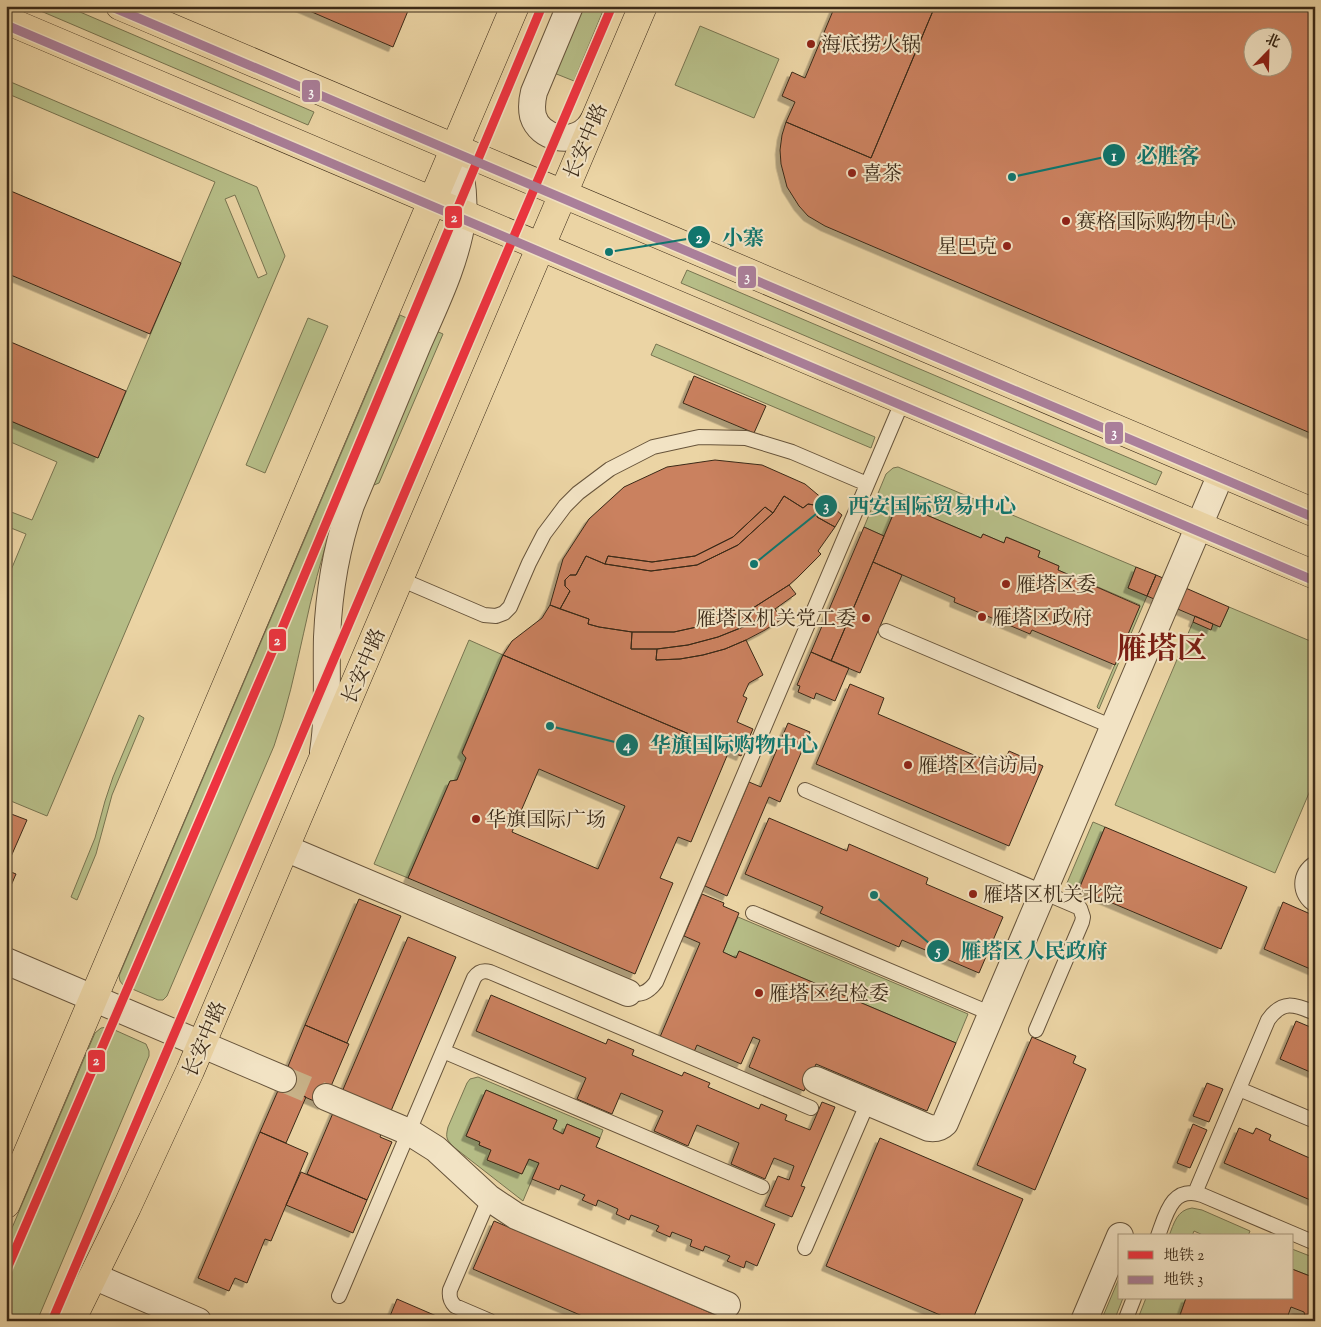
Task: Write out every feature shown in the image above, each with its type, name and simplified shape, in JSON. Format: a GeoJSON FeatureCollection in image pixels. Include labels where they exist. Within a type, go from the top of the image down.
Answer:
{"type":"FeatureCollection","features":[{"type":"Feature","properties":{"kind":"main road"},"geometry":{"type":"LineString","coordinates":[[120,6],[1315,514]]}},
{"type":"Feature","properties":{"kind":"main road"},"geometry":{"type":"LineString","coordinates":[[6,1204],[515,6]]}},
{"type":"Feature","properties":{"kind":"main road","name":"长安中路"},"geometry":{"type":"LineString","coordinates":[[72,1321],[161,1135],[202,1044],[643,6]]}},
{"type":"Feature","properties":{"kind":"main road"},"geometry":{"type":"LineString","coordinates":[[6,20],[1315,575]]}},
{"type":"Feature","properties":{"kind":"street"},"geometry":{"type":"LineString","coordinates":[[570,6],[534,92],[531,105],[534,118],[540,128],[552,135],[565,138],[577,136],[588,129],[595,118]]}},
{"type":"Feature","properties":{"kind":"street"},"geometry":{"type":"LineString","coordinates":[[318,772],[325,741],[329,608],[340,538],[350,505],[449,270],[460,234],[464,192],[461,170],[454,148]]}},
{"type":"Feature","properties":{"kind":"street"},"geometry":{"type":"LineString","coordinates":[[816,1080],[929,1128],[941,1127],[946,1121],[1221,474]]}},
{"type":"Feature","properties":{"kind":"street"},"geometry":{"type":"LineString","coordinates":[[285,848],[628,993]]}},
{"type":"Feature","properties":{"kind":"street"},"geometry":{"type":"LineString","coordinates":[[6,962],[283,1079]]}},
{"type":"Feature","properties":{"kind":"street"},"geometry":{"type":"LineString","coordinates":[[326,1097],[409,1132],[436,1149],[489,1199],[516,1216],[727,1305]]}},
{"type":"Feature","properties":{"kind":"street"},"geometry":{"type":"LineString","coordinates":[[1084,1321],[1118,1240]]}},
{"type":"Feature","properties":{"kind":"street"},"geometry":{"type":"LineString","coordinates":[[93,1276],[198,1321]]}},
{"type":"Feature","properties":{"kind":"lane"},"geometry":{"type":"LineString","coordinates":[[628,993],[636,995],[644,993],[651,989],[656,982],[903,400]]}},
{"type":"Feature","properties":{"kind":"lane"},"geometry":{"type":"LineString","coordinates":[[400,579],[484,615],[492,616],[504,613],[512,603],[529,562],[544,534],[565,506],[578,493],[610,469],[652,447],[699,437],[746,438],[792,452],[867,484]]}},
{"type":"Feature","properties":{"kind":"lane"},"geometry":{"type":"LineString","coordinates":[[886,630],[1113,727]]}},
{"type":"Feature","properties":{"kind":"lane"},"geometry":{"type":"LineString","coordinates":[[805,790],[1080,908],[1083,917],[1036,1030]]}},
{"type":"Feature","properties":{"kind":"lane"},"geometry":{"type":"LineString","coordinates":[[1315,863],[1306,871],[1302,888],[1306,897],[1315,905]]}},
{"type":"Feature","properties":{"kind":"lane"},"geometry":{"type":"LineString","coordinates":[[753,913],[992,1014]]}},
{"type":"Feature","properties":{"kind":"lane"},"geometry":{"type":"LineString","coordinates":[[339,1296],[474,978],[476,974],[481,972],[490,972],[811,1108]]}},
{"type":"Feature","properties":{"kind":"lane"},"geometry":{"type":"LineString","coordinates":[[1195,1193],[1268,1020],[1282,1006],[1301,1007],[1315,1013]]}},
{"type":"Feature","properties":{"kind":"lane"},"geometry":{"type":"LineString","coordinates":[[443,1052],[762,1187]]}},
{"type":"Feature","properties":{"kind":"lane"},"geometry":{"type":"LineString","coordinates":[[1239,1089],[1315,1121]]}},
{"type":"Feature","properties":{"kind":"lane"},"geometry":{"type":"LineString","coordinates":[[806,1248],[868,1102]]}},
{"type":"Feature","properties":{"kind":"lane"},"geometry":{"type":"LineString","coordinates":[[1159,1234],[1168,1209],[1174,1200],[1182,1194],[1195,1193],[1294,1234]]}},
{"type":"Feature","properties":{"kind":"lane"},"geometry":{"type":"LineString","coordinates":[[489,1199],[450,1290],[450,1296],[455,1306],[490,1321]]}},
{"type":"Feature","properties":{"kind":"lane"},"geometry":{"type":"LineString","coordinates":[[1294,1234],[1315,1243]]}},
{"type":"Feature","properties":{"kind":"lane"},"geometry":{"type":"LineString","coordinates":[[1126,1321],[1133,1300]]}},
{"type":"Feature","properties":{"kind":"green space"},"geometry":{"type":"Polygon","coordinates":[[[29,6],[66,6],[314,112],[308,125],[29,6]]]}},
{"type":"Feature","properties":{"kind":"green space"},"geometry":{"type":"Polygon","coordinates":[[[576,6],[605,6],[574,81],[549,71],[576,6]]]}},
{"type":"Feature","properties":{"kind":"green space"},"geometry":{"type":"Polygon","coordinates":[[[700,26],[779,59],[754,118],[675,85],[700,26]]]}},
{"type":"Feature","properties":{"kind":"green space"},"geometry":{"type":"Polygon","coordinates":[[[6,80],[257,187],[285,256],[47,816],[6,799],[6,582],[26,534],[6,526],[6,510],[32,520],[57,462],[6,440],[6,419],[98,458],[215,182],[6,93],[6,80]],[[235,195],[225,199],[258,278],[267,274],[235,195]]]}},
{"type":"Feature","properties":{"kind":"green space"},"geometry":{"type":"Polygon","coordinates":[[[687,270],[1162,472],[1156,485],[681,283],[687,270]]]}},
{"type":"Feature","properties":{"kind":"green space"},"geometry":{"type":"Polygon","coordinates":[[[400,315],[418,323],[334,521],[317,577],[291,690],[274,746],[167,996],[163,1000],[158,1000],[123,985],[119,976],[400,315]]]}},
{"type":"Feature","properties":{"kind":"green space"},"geometry":{"type":"Polygon","coordinates":[[[308,318],[328,326],[265,473],[246,465],[308,318]]]}},
{"type":"Feature","properties":{"kind":"green space"},"geometry":{"type":"Polygon","coordinates":[[[434,330],[443,334],[379,483],[374,485],[373,484],[434,330]]]}},
{"type":"Feature","properties":{"kind":"green space"},"geometry":{"type":"Polygon","coordinates":[[[656,344],[875,437],[871,448],[651,355],[656,344]]]}},
{"type":"Feature","properties":{"kind":"green space"},"geometry":{"type":"Polygon","coordinates":[[[898,467],[1136,567],[1128,588],[1147,596],[1099,709],[1097,707],[1140,605],[1058,570],[1059,566],[1038,557],[1040,551],[1007,537],[1004,543],[983,534],[981,538],[898,503],[884,536],[864,527],[886,474],[893,468],[898,467]]]}},
{"type":"Feature","properties":{"kind":"green space"},"geometry":{"type":"Polygon","coordinates":[[[1229,607],[1315,643],[1315,779],[1275,873],[1115,805],[1193,622],[1211,629],[1213,624],[1220,627],[1229,607]]]}},
{"type":"Feature","properties":{"kind":"green space"},"geometry":{"type":"Polygon","coordinates":[[[469,640],[503,655],[462,752],[466,758],[457,780],[450,781],[408,878],[374,864],[469,640]]]}},
{"type":"Feature","properties":{"kind":"green space"},"geometry":{"type":"Polygon","coordinates":[[[139,715],[144,718],[112,795],[96,854],[77,900],[71,897],[95,838],[113,777],[139,715]]]}},
{"type":"Feature","properties":{"kind":"green space"},"geometry":{"type":"Polygon","coordinates":[[[1093,822],[1105,827],[1079,889],[1067,883],[1093,822]]]}},
{"type":"Feature","properties":{"kind":"green space"},"geometry":{"type":"Polygon","coordinates":[[[738,917],[968,1014],[956,1043],[739,951],[736,958],[723,952],[738,917]]]}},
{"type":"Feature","properties":{"kind":"green space"},"geometry":{"type":"Polygon","coordinates":[[[108,1027],[146,1044],[149,1056],[37,1321],[6,1321],[6,1242],[95,1033],[101,1028],[108,1027]]]}},
{"type":"Feature","properties":{"kind":"green space"},"geometry":{"type":"Polygon","coordinates":[[[478,1077],[603,1130],[600,1138],[567,1124],[563,1134],[553,1129],[557,1120],[486,1090],[466,1136],[480,1142],[479,1145],[491,1150],[488,1160],[522,1174],[529,1159],[539,1163],[523,1201],[455,1148],[447,1139],[448,1127],[467,1083],[470,1079],[478,1077]]]}},
{"type":"Feature","properties":{"kind":"green space"},"geometry":{"type":"Polygon","coordinates":[[[1187,1209],[1202,1210],[1250,1231],[1249,1234],[1201,1234],[1194,1231],[1193,1234],[1170,1234],[1179,1214],[1187,1209]]]}},
{"type":"Feature","properties":{"kind":"green space"},"geometry":{"type":"Polygon","coordinates":[[[1294,1250],[1315,1258],[1315,1278],[1294,1270],[1294,1250]]]}},
{"type":"Feature","properties":{"kind":"green space"},"geometry":{"type":"Polygon","coordinates":[[[1118,1281],[1118,1300],[1122,1300],[1114,1321],[1101,1321],[1118,1281]]]}},
{"type":"Feature","properties":{"kind":"green space"},"geometry":{"type":"Polygon","coordinates":[[[1145,1300],[1185,1300],[1178,1321],[1137,1321],[1145,1300]]]}},
{"type":"Feature","properties":{"kind":"building"},"geometry":{"type":"Polygon","coordinates":[[[298,6],[410,6],[393,47],[298,6]]]}},
{"type":"Feature","properties":{"kind":"building"},"geometry":{"type":"Polygon","coordinates":[[[835,6],[935,6],[871,158],[786,122],[795,102],[782,96],[792,72],[805,78],[835,6]]]}},
{"type":"Feature","properties":{"kind":"building","name":"赛格国际购物中心"},"geometry":{"type":"Polygon","coordinates":[[[935,6],[1315,6],[1315,435],[825,226],[808,216],[787,187],[781,164],[780,150],[786,122],[871,158],[935,6]]]}},
{"type":"Feature","properties":{"kind":"building"},"geometry":{"type":"Polygon","coordinates":[[[6,189],[181,263],[150,334],[6,273],[6,189]]]}},
{"type":"Feature","properties":{"kind":"building"},"geometry":{"type":"Polygon","coordinates":[[[6,340],[126,391],[98,458],[6,419],[6,340]]]}},
{"type":"Feature","properties":{"kind":"building"},"geometry":{"type":"Polygon","coordinates":[[[694,376],[766,406],[754,433],[683,403],[694,376]]]}},
{"type":"Feature","properties":{"kind":"building"},"geometry":{"type":"Polygon","coordinates":[[[715,460],[762,465],[805,484],[842,515],[835,527],[817,517],[819,510],[814,505],[808,504],[803,508],[784,496],[773,513],[765,507],[733,537],[695,556],[652,562],[608,556],[605,564],[586,556],[576,575],[570,575],[565,580],[565,586],[570,591],[560,609],[550,605],[563,559],[589,519],[624,487],[667,467],[715,460]]]}},
{"type":"Feature","properties":{"kind":"building"},"geometry":{"type":"Polygon","coordinates":[[[784,496],[803,508],[808,504],[814,505],[819,510],[817,517],[835,527],[818,551],[821,554],[797,578],[753,608],[715,623],[674,632],[632,632],[599,627],[588,624],[589,619],[560,609],[570,591],[565,586],[565,580],[570,575],[576,575],[586,556],[605,564],[651,571],[697,565],[738,545],[773,513],[784,496]]]}},
{"type":"Feature","properties":{"kind":"building","name":"雁塔区委"},"geometry":{"type":"Polygon","coordinates":[[[898,503],[981,538],[983,534],[1004,543],[1006,537],[1040,551],[1038,557],[1059,566],[1058,570],[1140,606],[1115,665],[1032,630],[1030,634],[954,602],[955,598],[873,562],[898,503]]]}},
{"type":"Feature","properties":{"kind":"building"},"geometry":{"type":"Polygon","coordinates":[[[765,507],[773,513],[738,545],[697,565],[651,571],[605,564],[608,556],[652,562],[695,556],[733,537],[765,507]]]}},
{"type":"Feature","properties":{"kind":"building"},"geometry":{"type":"Polygon","coordinates":[[[864,527],[884,536],[831,661],[811,652],[864,527]]]}},
{"type":"Feature","properties":{"kind":"building","name":"雁塔区机关党工委"},"geometry":{"type":"Polygon","coordinates":[[[873,562],[902,575],[860,673],[831,661],[873,562]]]}},
{"type":"Feature","properties":{"kind":"building"},"geometry":{"type":"Polygon","coordinates":[[[1136,567],[1156,575],[1147,596],[1128,588],[1136,567]]]}},
{"type":"Feature","properties":{"kind":"building"},"geometry":{"type":"Polygon","coordinates":[[[1156,575],[1229,607],[1220,627],[1147,596],[1156,575]]]}},
{"type":"Feature","properties":{"kind":"building"},"geometry":{"type":"Polygon","coordinates":[[[789,585],[796,594],[748,625],[718,637],[688,645],[657,649],[631,649],[632,632],[674,632],[715,623],[753,608],[789,585]]]}},
{"type":"Feature","properties":{"kind":"building"},"geometry":{"type":"Polygon","coordinates":[[[550,605],[589,619],[588,624],[632,632],[631,649],[657,649],[656,660],[680,659],[703,655],[725,649],[746,640],[763,675],[749,683],[743,696],[747,698],[737,722],[753,729],[741,756],[503,655],[512,641],[542,618],[550,605]]]}},
{"type":"Feature","properties":{"kind":"building"},"geometry":{"type":"Polygon","coordinates":[[[775,609],[782,619],[746,640],[725,649],[680,659],[656,660],[657,649],[688,645],[718,637],[748,625],[775,609]]]}},
{"type":"Feature","properties":{"kind":"building"},"geometry":{"type":"Polygon","coordinates":[[[1195,616],[1213,624],[1211,630],[1193,622],[1195,616]]]}},
{"type":"Feature","properties":{"kind":"building"},"geometry":{"type":"Polygon","coordinates":[[[811,652],[849,668],[835,701],[816,693],[814,699],[798,692],[800,686],[797,685],[811,652]]]}},
{"type":"Feature","properties":{"kind":"building","name":"华旗国际广场"},"geometry":{"type":"Polygon","coordinates":[[[503,655],[729,751],[691,842],[678,837],[660,878],[673,883],[635,974],[408,878],[450,781],[457,780],[466,758],[462,753],[503,655]],[[539,769],[512,832],[598,869],[625,806],[539,769]]]}},
{"type":"Feature","properties":{"kind":"building","name":"雁塔区信访局"},"geometry":{"type":"Polygon","coordinates":[[[850,684],[884,698],[878,714],[1002,767],[1009,751],[1043,766],[1009,846],[816,764],[850,684]]]}},
{"type":"Feature","properties":{"kind":"building"},"geometry":{"type":"Polygon","coordinates":[[[788,723],[810,732],[780,802],[769,797],[727,896],[705,886],[749,782],[761,787],[788,723]]]}},
{"type":"Feature","properties":{"kind":"building"},"geometry":{"type":"Polygon","coordinates":[[[6,812],[27,820],[6,868],[6,812]]]}},
{"type":"Feature","properties":{"kind":"building"},"geometry":{"type":"Polygon","coordinates":[[[769,818],[847,851],[849,844],[928,878],[926,884],[1003,917],[979,973],[902,940],[899,947],[820,913],[823,907],[745,874],[769,818]]]}},
{"type":"Feature","properties":{"kind":"building"},"geometry":{"type":"Polygon","coordinates":[[[1105,827],[1247,887],[1221,949],[1079,889],[1105,827]]]}},
{"type":"Feature","properties":{"kind":"building"},"geometry":{"type":"Polygon","coordinates":[[[6,870],[16,874],[6,897],[6,870]]]}},
{"type":"Feature","properties":{"kind":"building","name":"雁塔区纪检委"},"geometry":{"type":"Polygon","coordinates":[[[702,894],[724,903],[723,906],[739,913],[723,952],[736,958],[739,951],[956,1043],[927,1111],[816,1064],[804,1091],[749,1067],[760,1040],[753,1037],[741,1064],[697,1045],[694,1052],[660,1037],[700,943],[684,936],[702,894]]]}},
{"type":"Feature","properties":{"kind":"building"},"geometry":{"type":"Polygon","coordinates":[[[359,899],[401,916],[347,1043],[305,1025],[359,899]]]}},
{"type":"Feature","properties":{"kind":"building"},"geometry":{"type":"Polygon","coordinates":[[[1283,902],[1315,916],[1315,971],[1264,949],[1283,902]]]}},
{"type":"Feature","properties":{"kind":"building"},"geometry":{"type":"Polygon","coordinates":[[[408,937],[456,957],[380,1137],[392,1142],[367,1200],[307,1174],[408,937]]]}},
{"type":"Feature","properties":{"kind":"building"},"geometry":{"type":"Polygon","coordinates":[[[491,995],[606,1044],[608,1039],[634,1050],[632,1055],[682,1076],[684,1072],[710,1083],[708,1087],[759,1109],[761,1104],[787,1115],[785,1120],[810,1130],[822,1102],[835,1107],[801,1186],[805,1187],[792,1217],[765,1206],[778,1176],[789,1180],[794,1166],[774,1158],[765,1179],[731,1164],[739,1143],[697,1125],[688,1146],[654,1131],[663,1111],[621,1093],[612,1114],[577,1099],[586,1078],[476,1031],[491,995]]]}},
{"type":"Feature","properties":{"kind":"building"},"geometry":{"type":"Polygon","coordinates":[[[1296,1021],[1315,1029],[1315,1074],[1280,1059],[1296,1021]]]}},
{"type":"Feature","properties":{"kind":"building"},"geometry":{"type":"Polygon","coordinates":[[[305,1025],[349,1044],[323,1105],[280,1086],[305,1025]]]}},
{"type":"Feature","properties":{"kind":"building"},"geometry":{"type":"Polygon","coordinates":[[[1032,1037],[1076,1056],[1073,1063],[1086,1069],[1035,1190],[977,1165],[1032,1037]]]}},
{"type":"Feature","properties":{"kind":"building"},"geometry":{"type":"Polygon","coordinates":[[[1207,1083],[1223,1089],[1209,1122],[1193,1116],[1207,1083]]]}},
{"type":"Feature","properties":{"kind":"building"},"geometry":{"type":"Polygon","coordinates":[[[280,1086],[306,1097],[286,1143],[260,1132],[280,1086]]]}},
{"type":"Feature","properties":{"kind":"building"},"geometry":{"type":"Polygon","coordinates":[[[486,1090],[557,1120],[553,1129],[563,1134],[567,1124],[600,1138],[596,1147],[775,1224],[757,1266],[746,1261],[744,1268],[727,1261],[730,1256],[705,1246],[703,1251],[690,1246],[692,1240],[672,1232],[670,1237],[656,1231],[659,1226],[631,1215],[629,1220],[616,1214],[618,1209],[598,1200],[596,1206],[582,1200],[585,1195],[561,1185],[559,1190],[532,1179],[539,1163],[529,1159],[522,1174],[487,1160],[491,1150],[479,1145],[480,1142],[466,1136],[486,1090]]]}},
{"type":"Feature","properties":{"kind":"building"},"geometry":{"type":"Polygon","coordinates":[[[1193,1124],[1207,1130],[1190,1168],[1177,1163],[1193,1124]]]}},
{"type":"Feature","properties":{"kind":"building"},"geometry":{"type":"Polygon","coordinates":[[[1239,1128],[1253,1134],[1256,1128],[1271,1135],[1269,1140],[1315,1159],[1315,1202],[1224,1163],[1239,1128]]]}},
{"type":"Feature","properties":{"kind":"building"},"geometry":{"type":"Polygon","coordinates":[[[260,1132],[308,1153],[271,1241],[265,1239],[247,1283],[235,1278],[229,1291],[198,1278],[260,1132]]]}},
{"type":"Feature","properties":{"kind":"building"},"geometry":{"type":"Polygon","coordinates":[[[880,1138],[1023,1199],[972,1321],[954,1321],[826,1266],[880,1138]]]}},
{"type":"Feature","properties":{"kind":"building"},"geometry":{"type":"Polygon","coordinates":[[[301,1172],[367,1200],[353,1233],[286,1205],[301,1172]]]}},
{"type":"Feature","properties":{"kind":"building"},"geometry":{"type":"Polygon","coordinates":[[[494,1221],[730,1321],[594,1321],[473,1269],[494,1221]]]}},
{"type":"Feature","properties":{"kind":"building"},"geometry":{"type":"Polygon","coordinates":[[[1294,1270],[1315,1278],[1315,1321],[1306,1320],[1304,1312],[1291,1307],[1286,1321],[1178,1321],[1185,1300],[1294,1300],[1294,1270]]]}},
{"type":"Feature","properties":{"kind":"building"},"geometry":{"type":"Polygon","coordinates":[[[397,1299],[448,1321],[388,1321],[397,1299]]]}},
{"type":"Feature","properties":{"kind":"tunnel"},"geometry":{"type":"LineString","coordinates":[[283,1079],[326,1097]]}},
{"type":"Feature","properties":{"kind":"metro line","name":"3"},"geometry":{"type":"LineString","coordinates":[[110,6],[1315,518]]}},
{"type":"Feature","properties":{"kind":"metro line","name":"2"},"geometry":{"type":"LineString","coordinates":[[6,1271],[279,636],[542,6]]}},
{"type":"Feature","properties":{"kind":"metro line","name":"2"},"geometry":{"type":"LineString","coordinates":[[52,1321],[612,6]]}},
{"type":"Feature","properties":{"kind":"metro line","name":"3"},"geometry":{"type":"LineString","coordinates":[[6,25],[1315,581]]}},
{"type":"Feature","properties":{"kind":"place","name":"海底捞火锅"},"geometry":{"type":"Point","coordinates":[811,44]}},
{"type":"Feature","properties":{"kind":"place","name":"喜茶"},"geometry":{"type":"Point","coordinates":[852,173]}},
{"type":"Feature","properties":{"kind":"place","name":"必胜客"},"geometry":{"type":"Point","coordinates":[1012,177]}},
{"type":"Feature","properties":{"kind":"place","name":"赛格国际购物中心"},"geometry":{"type":"Point","coordinates":[1066,221]}},
{"type":"Feature","properties":{"kind":"place","name":"星巴克"},"geometry":{"type":"Point","coordinates":[1007,246]}},
{"type":"Feature","properties":{"kind":"place","name":"小寨"},"geometry":{"type":"Point","coordinates":[609,252]}},
{"type":"Feature","properties":{"kind":"place","name":"西安国际贸易中心"},"geometry":{"type":"Point","coordinates":[754,564]}},
{"type":"Feature","properties":{"kind":"place","name":"雁塔区委"},"geometry":{"type":"Point","coordinates":[1006,584]}},
{"type":"Feature","properties":{"kind":"place","name":"雁塔区政府"},"geometry":{"type":"Point","coordinates":[982,617]}},
{"type":"Feature","properties":{"kind":"place","name":"雁塔区机关党工委"},"geometry":{"type":"Point","coordinates":[866,618]}},
{"type":"Feature","properties":{"kind":"place","name":"华旗国际购物中心"},"geometry":{"type":"Point","coordinates":[550,726]}},
{"type":"Feature","properties":{"kind":"place","name":"雁塔区信访局"},"geometry":{"type":"Point","coordinates":[908,765]}},
{"type":"Feature","properties":{"kind":"place","name":"华旗国际广场"},"geometry":{"type":"Point","coordinates":[476,819]}},
{"type":"Feature","properties":{"kind":"place","name":"雁塔区机关北院"},"geometry":{"type":"Point","coordinates":[973,894]}},
{"type":"Feature","properties":{"kind":"place","name":"雁塔区人民政府"},"geometry":{"type":"Point","coordinates":[874,895]}},
{"type":"Feature","properties":{"kind":"place","name":"雁塔区纪检委"},"geometry":{"type":"Point","coordinates":[759,993]}},
{"type":"Feature","properties":{"kind":"district","name":"雁塔区"},"geometry":{"type":"Point","coordinates":[1162,648]}}]}
